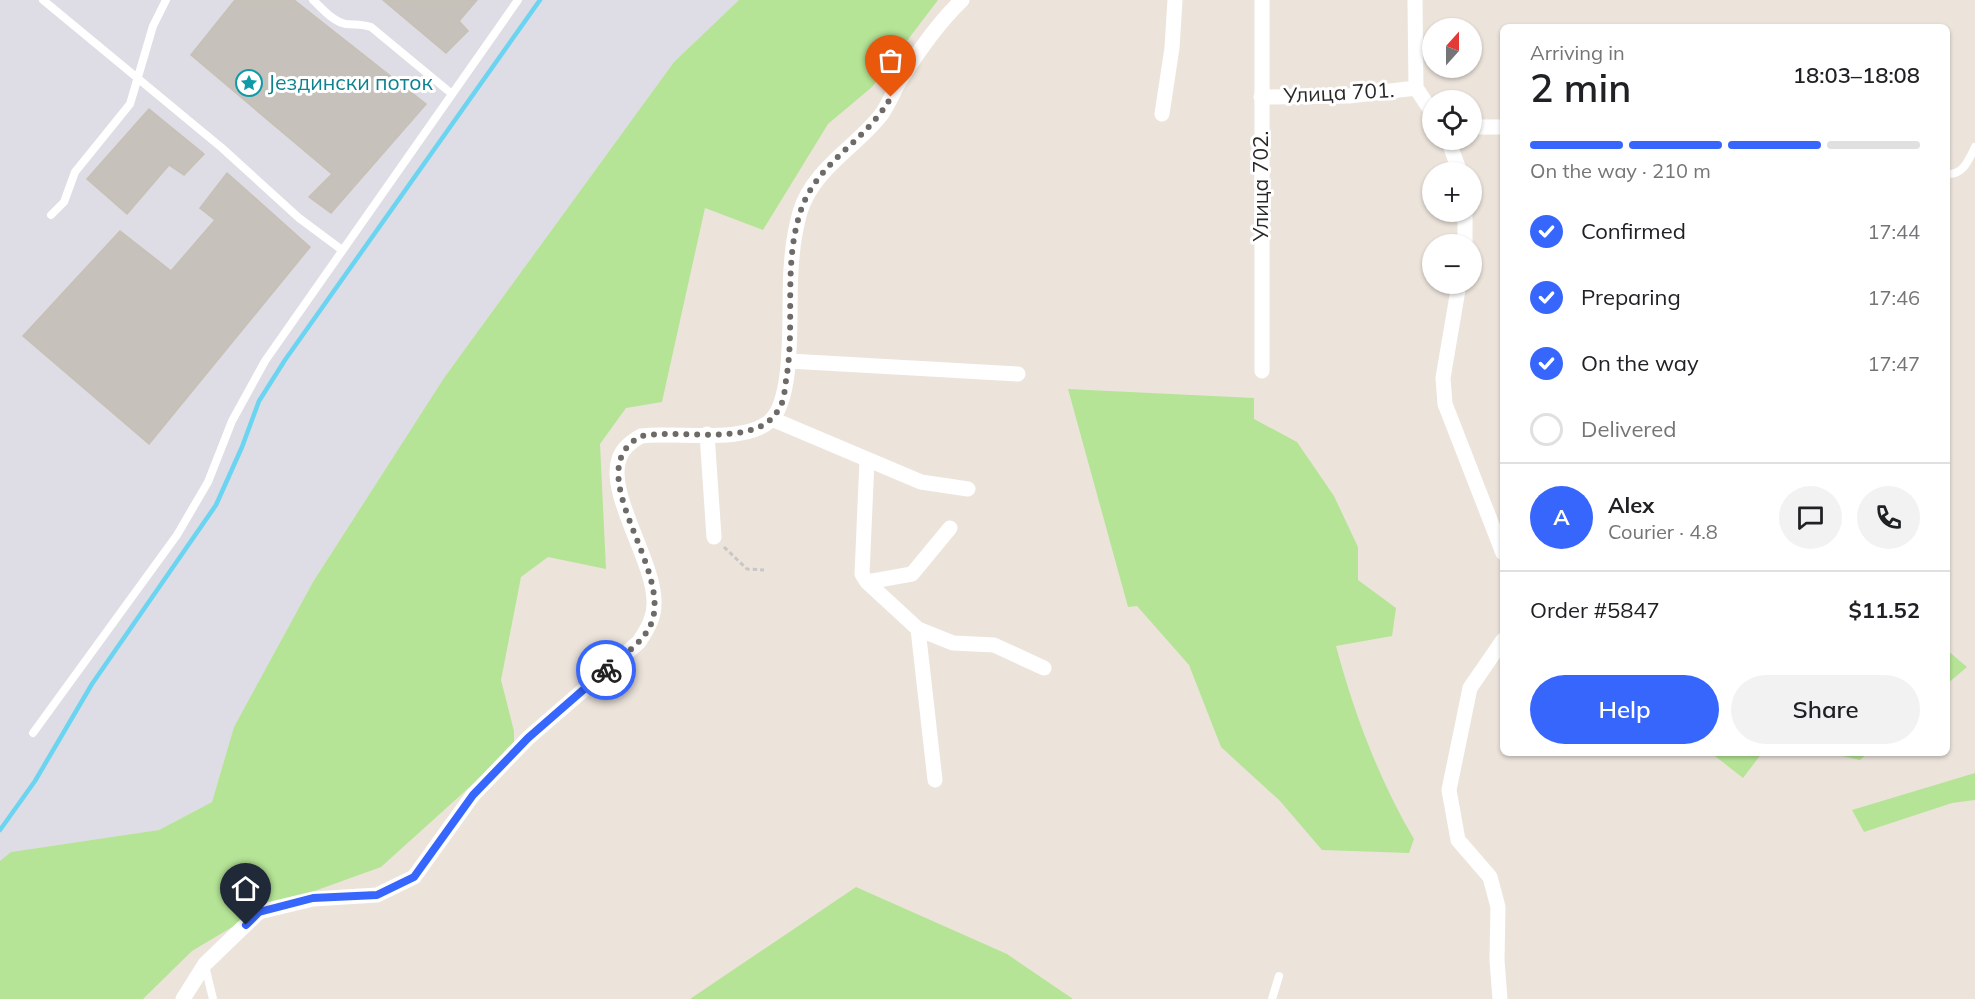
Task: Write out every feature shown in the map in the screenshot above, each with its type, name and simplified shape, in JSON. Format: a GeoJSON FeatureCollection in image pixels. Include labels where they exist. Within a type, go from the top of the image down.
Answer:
{"type":"FeatureCollection","features":[{"type":"Feature","properties":{"kind":"street"},"geometry":{"type":"LineString","coordinates":[[183,999],[205,964],[259,912],[313,898],[377,895],[414,877],[480,787],[528,738],[639,642],[651,623],[654,602],[652,583],[621,495],[617,469],[619,458],[634,440],[641,436],[707,435],[749,431],[772,419],[782,403],[789,361],[790,269],[801,209],[825,168],[860,139],[882,113],[939,22],[962,0]]}},
{"type":"Feature","properties":{"kind":"street"},"geometry":{"type":"LineString","coordinates":[[1162,114],[1172,48],[1175,0]]}},
{"type":"Feature","properties":{"kind":"street","name":"Улица 702."},"geometry":{"type":"LineString","coordinates":[[1262,0],[1262,371]]}},
{"type":"Feature","properties":{"kind":"street"},"geometry":{"type":"LineString","coordinates":[[1415,0],[1416,88],[1422,97]]}},
{"type":"Feature","properties":{"kind":"street","name":"Улица 701."},"geometry":{"type":"LineString","coordinates":[[1261,97],[1350,96],[1416,88]]}},
{"type":"Feature","properties":{"kind":"street"},"geometry":{"type":"LineString","coordinates":[[1482,127],[1500,127]]}},
{"type":"Feature","properties":{"kind":"street"},"geometry":{"type":"LineString","coordinates":[[1457,294],[1443,378],[1445,404],[1500,546]]}},
{"type":"Feature","properties":{"kind":"street"},"geometry":{"type":"LineString","coordinates":[[789,361],[1018,374]]}},
{"type":"Feature","properties":{"kind":"street"},"geometry":{"type":"LineString","coordinates":[[772,419],[921,482],[968,489]]}},
{"type":"Feature","properties":{"kind":"street"},"geometry":{"type":"LineString","coordinates":[[707,435],[714,537]]}},
{"type":"Feature","properties":{"kind":"street"},"geometry":{"type":"LineString","coordinates":[[867,461],[862,574],[867,582],[918,629],[953,643],[994,645],[1044,668]]}},
{"type":"Feature","properties":{"kind":"street"},"geometry":{"type":"LineString","coordinates":[[867,582],[912,574],[950,528]]}},
{"type":"Feature","properties":{"kind":"street"},"geometry":{"type":"LineString","coordinates":[[918,629],[935,780]]}},
{"type":"Feature","properties":{"kind":"street"},"geometry":{"type":"LineString","coordinates":[[1500,644],[1470,688],[1449,790],[1458,840],[1490,877],[1498,908],[1497,960],[1500,999]]}},
{"type":"Feature","properties":{"kind":"lane"},"geometry":{"type":"LineString","coordinates":[[43,0],[222,148],[299,218],[342,250]]}},
{"type":"Feature","properties":{"kind":"lane"},"geometry":{"type":"LineString","coordinates":[[51,215],[64,202],[75,172],[130,104],[153,26],[166,0]]}},
{"type":"Feature","properties":{"kind":"lane"},"geometry":{"type":"LineString","coordinates":[[313,0],[334,19],[345,24],[359,23],[371,27],[452,94]]}},
{"type":"Feature","properties":{"kind":"lane"},"geometry":{"type":"LineString","coordinates":[[33,733],[177,536],[208,482],[232,422],[265,361],[518,0]]}},
{"type":"Feature","properties":{"kind":"lane"},"geometry":{"type":"LineString","coordinates":[[1950,173],[1958,172],[1966,165],[1975,147]]}},
{"type":"Feature","properties":{"kind":"lane"},"geometry":{"type":"LineString","coordinates":[[205,964],[213,999]]}},
{"type":"Feature","properties":{"kind":"lane"},"geometry":{"type":"LineString","coordinates":[[1272,999],[1279,976]]}},
{"type":"Feature","properties":{"kind":"path"},"geometry":{"type":"LineString","coordinates":[[714,537],[747,569],[764,570]]}},
{"type":"Feature","properties":{"kind":"shaded area"},"geometry":{"type":"Polygon","coordinates":[[[0,0],[739,0],[674,62],[444,378],[313,582],[234,727],[212,802],[159,830],[11,852],[0,861],[0,0]]]}},
{"type":"Feature","properties":{"kind":"green space"},"geometry":{"type":"Polygon","coordinates":[[[739,0],[938,0],[872,87],[828,124],[763,230],[705,208],[662,402],[626,408],[600,444],[606,569],[548,557],[521,577],[501,680],[514,731],[514,747],[381,867],[259,911],[192,951],[143,999],[0,999],[0,861],[11,852],[159,830],[212,802],[234,727],[313,582],[444,378],[674,62],[739,0]]]}},
{"type":"Feature","properties":{"kind":"green space"},"geometry":{"type":"Polygon","coordinates":[[[1068,389],[1254,398],[1254,419],[1297,442],[1334,496],[1358,547],[1358,580],[1396,608],[1392,636],[1336,646],[1369,746],[1401,817],[1414,839],[1409,853],[1322,850],[1280,801],[1221,747],[1189,665],[1137,606],[1128,607],[1068,389]]]}},
{"type":"Feature","properties":{"kind":"green space"},"geometry":{"type":"Polygon","coordinates":[[[1950,653],[1967,667],[1950,681],[1950,653]]]}},
{"type":"Feature","properties":{"kind":"green space"},"geometry":{"type":"Polygon","coordinates":[[[1715,756],[1760,756],[1743,778],[1715,756]]]}},
{"type":"Feature","properties":{"kind":"green space"},"geometry":{"type":"Polygon","coordinates":[[[1842,756],[1865,756],[1860,760],[1842,756]]]}},
{"type":"Feature","properties":{"kind":"green space"},"geometry":{"type":"Polygon","coordinates":[[[1975,773],[1975,800],[1952,803],[1864,832],[1852,810],[1975,773]]]}},
{"type":"Feature","properties":{"kind":"green space"},"geometry":{"type":"Polygon","coordinates":[[[856,887],[1007,954],[1073,999],[690,999],[856,887]]]}},
{"type":"Feature","properties":{"kind":"building"},"geometry":{"type":"Polygon","coordinates":[[[235,0],[294,0],[426,104],[331,213],[309,197],[332,174],[191,55],[235,0]]]}},
{"type":"Feature","properties":{"kind":"building"},"geometry":{"type":"Polygon","coordinates":[[[383,0],[477,0],[459,21],[468,31],[446,53],[383,0]]]}},
{"type":"Feature","properties":{"kind":"building"},"geometry":{"type":"Polygon","coordinates":[[[149,109],[204,154],[184,175],[169,165],[127,214],[87,179],[149,109]]]}},
{"type":"Feature","properties":{"kind":"building"},"geometry":{"type":"Polygon","coordinates":[[[227,173],[310,247],[149,444],[23,336],[120,231],[171,271],[215,220],[200,208],[227,173]]]}},
{"type":"Feature","properties":{"kind":"waterway"},"geometry":{"type":"LineString","coordinates":[[0,830],[35,781],[92,684],[216,505],[242,447],[259,401],[285,360],[540,0]]}},
{"type":"Feature","properties":{"kind":"way so far"},"geometry":{"type":"LineString","coordinates":[[606,670],[639,642],[651,623],[654,602],[652,583],[621,495],[617,469],[619,458],[634,440],[641,436],[654,434],[707,435],[749,431],[772,419],[782,403],[789,361],[790,269],[801,209],[825,168],[860,139],[882,113],[891,97]]}},
{"type":"Feature","properties":{"kind":"place","name":"Јездински поток"},"geometry":{"type":"Point","coordinates":[249,83]}},
{"type":"Feature","properties":{"kind":"route"},"geometry":{"type":"LineString","coordinates":[[246,925],[259,912],[313,898],[377,895],[414,877],[473,795],[528,738],[606,670]]}}]}
